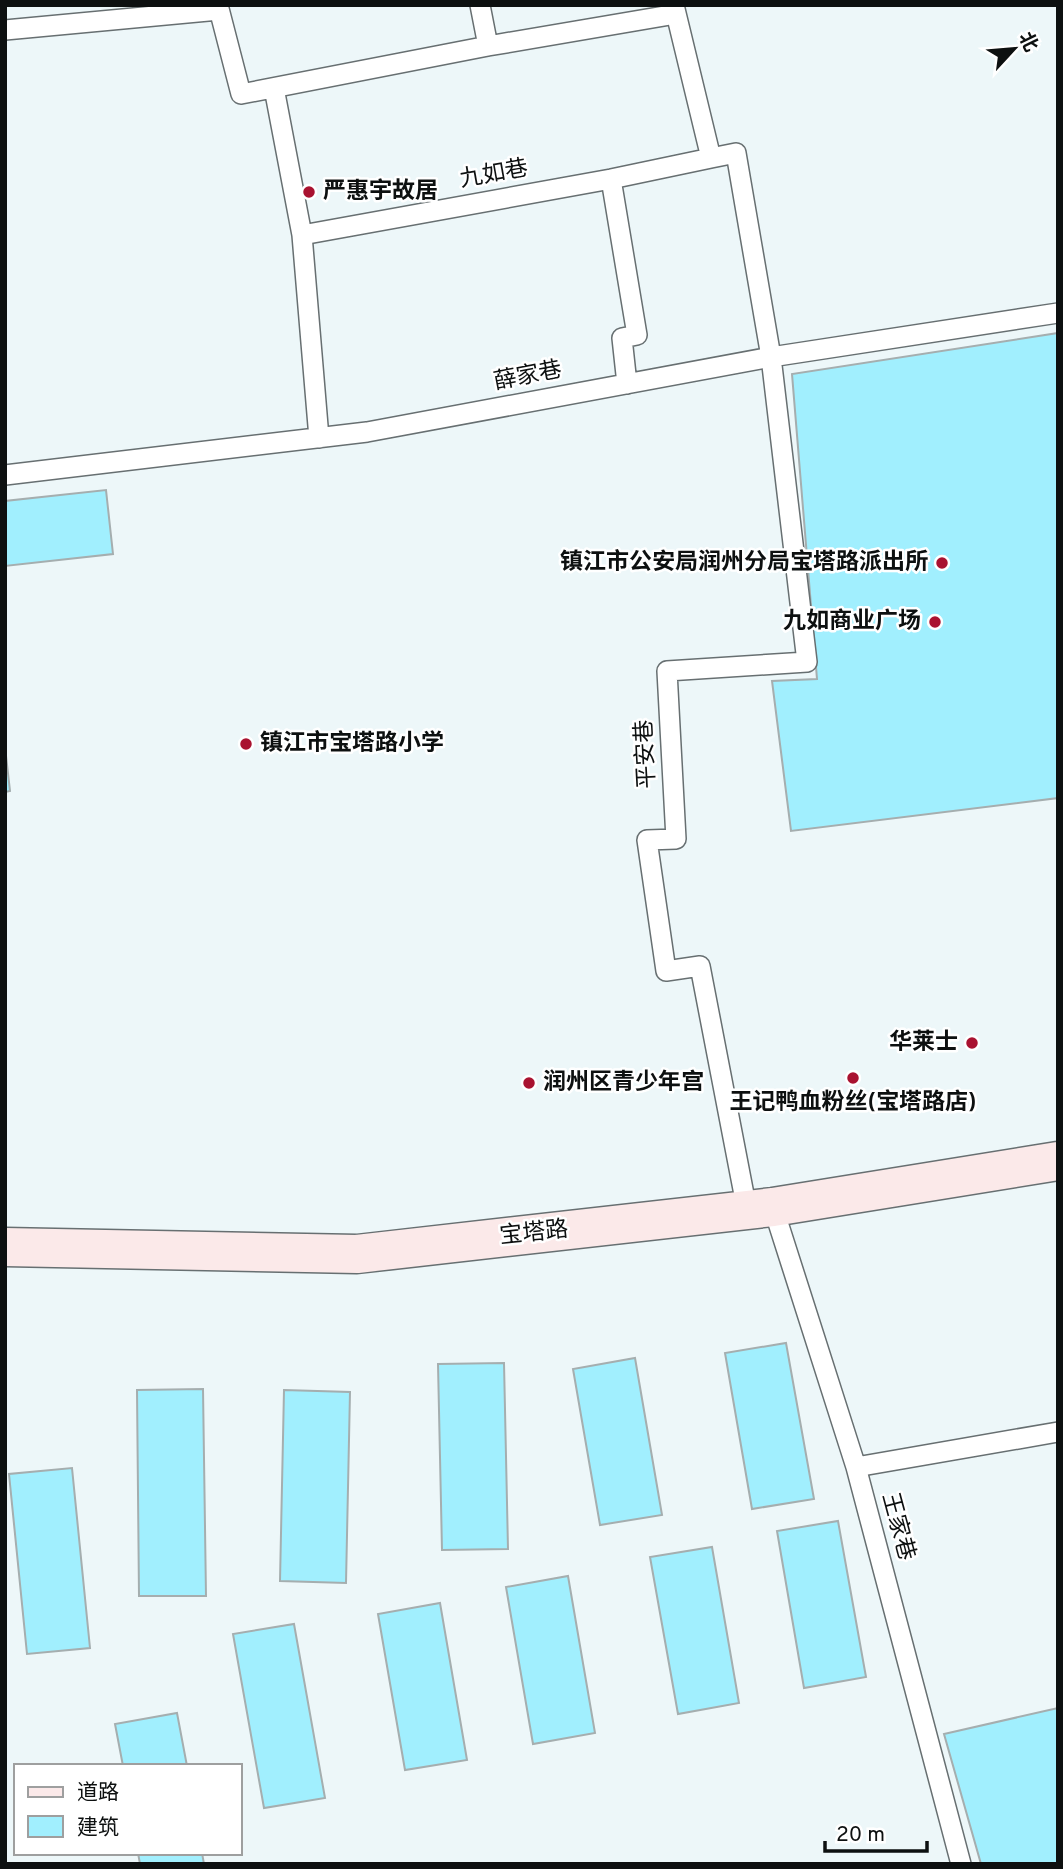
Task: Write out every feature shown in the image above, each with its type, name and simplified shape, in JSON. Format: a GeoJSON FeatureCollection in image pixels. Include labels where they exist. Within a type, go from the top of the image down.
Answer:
{"type":"FeatureCollection","features":[{"type":"Feature","properties":{"kind":"main road","name":"宝塔路"},"geometry":{"type":"LineString","coordinates":[[5,1247],[358,1254],[760,1209],[1058,1161]]}},
{"type":"Feature","properties":{"kind":"lane"},"geometry":{"type":"LineString","coordinates":[[480,5],[488,46]]}},
{"type":"Feature","properties":{"kind":"lane"},"geometry":{"type":"LineString","coordinates":[[5,30],[218,8],[241,94],[675,10],[711,158]]}},
{"type":"Feature","properties":{"kind":"lane"},"geometry":{"type":"LineString","coordinates":[[274,88],[302,235],[319,438]]}},
{"type":"Feature","properties":{"kind":"lane","name":"九如巷"},"geometry":{"type":"LineString","coordinates":[[302,235],[611,179],[736,153],[771,357]]}},
{"type":"Feature","properties":{"kind":"lane"},"geometry":{"type":"LineString","coordinates":[[611,179],[637,335],[622,338],[627,384]]}},
{"type":"Feature","properties":{"kind":"lane","name":"薛家巷"},"geometry":{"type":"LineString","coordinates":[[5,475],[367,432],[771,357],[1058,313]]}},
{"type":"Feature","properties":{"kind":"lane","name":"平安巷"},"geometry":{"type":"LineString","coordinates":[[760,1209],[700,966],[666,971],[647,840],[676,839],[667,671],[807,662],[771,357]]}},
{"type":"Feature","properties":{"kind":"lane","name":"王家巷"},"geometry":{"type":"LineString","coordinates":[[760,1209],[856,1467],[961,1864]]}},
{"type":"Feature","properties":{"kind":"lane"},"geometry":{"type":"LineString","coordinates":[[856,1467],[1058,1432]]}},
{"type":"Feature","properties":{"kind":"building","name":"九如商业广场"},"geometry":{"type":"Polygon","coordinates":[[[1058,333],[1058,798],[791,831],[772,681],[817,679],[792,374],[1058,333]]]}},
{"type":"Feature","properties":{"kind":"building"},"geometry":{"type":"Polygon","coordinates":[[[106,490],[113,554],[5,566],[5,501],[106,490]]]}},
{"type":"Feature","properties":{"kind":"building"},"geometry":{"type":"Polygon","coordinates":[[[5,747],[10,791],[5,792],[5,747]]]}},
{"type":"Feature","properties":{"kind":"building"},"geometry":{"type":"Polygon","coordinates":[[[786,1343],[814,1499],[752,1509],[725,1353],[786,1343]]]}},
{"type":"Feature","properties":{"kind":"building"},"geometry":{"type":"Polygon","coordinates":[[[635,1358],[662,1515],[600,1525],[573,1369],[635,1358]]]}},
{"type":"Feature","properties":{"kind":"building"},"geometry":{"type":"Polygon","coordinates":[[[504,1363],[508,1549],[442,1550],[438,1364],[504,1363]]]}},
{"type":"Feature","properties":{"kind":"building"},"geometry":{"type":"Polygon","coordinates":[[[203,1389],[206,1596],[139,1596],[137,1390],[203,1389]]]}},
{"type":"Feature","properties":{"kind":"building"},"geometry":{"type":"Polygon","coordinates":[[[284,1390],[350,1392],[346,1583],[280,1581],[284,1390]]]}},
{"type":"Feature","properties":{"kind":"building"},"geometry":{"type":"Polygon","coordinates":[[[72,1468],[90,1648],[27,1654],[9,1474],[72,1468]]]}},
{"type":"Feature","properties":{"kind":"building"},"geometry":{"type":"Polygon","coordinates":[[[838,1521],[866,1677],[804,1688],[777,1531],[838,1521]]]}},
{"type":"Feature","properties":{"kind":"building"},"geometry":{"type":"Polygon","coordinates":[[[712,1547],[739,1703],[678,1714],[650,1557],[712,1547]]]}},
{"type":"Feature","properties":{"kind":"building"},"geometry":{"type":"Polygon","coordinates":[[[568,1576],[595,1733],[533,1744],[506,1587],[568,1576]]]}},
{"type":"Feature","properties":{"kind":"building"},"geometry":{"type":"Polygon","coordinates":[[[440,1603],[467,1760],[405,1770],[378,1614],[440,1603]]]}},
{"type":"Feature","properties":{"kind":"building"},"geometry":{"type":"Polygon","coordinates":[[[294,1624],[325,1798],[264,1808],[233,1634],[294,1624]]]}},
{"type":"Feature","properties":{"kind":"building"},"geometry":{"type":"Polygon","coordinates":[[[1058,1708],[1058,1864],[981,1864],[944,1734],[1058,1708]]]}},
{"type":"Feature","properties":{"kind":"building"},"geometry":{"type":"Polygon","coordinates":[[[177,1713],[187,1764],[123,1764],[115,1724],[177,1713]]]}},
{"type":"Feature","properties":{"kind":"building"},"geometry":{"type":"Polygon","coordinates":[[[138,1855],[202,1855],[204,1864],[140,1864],[138,1855]]]}},
{"type":"Feature","properties":{"kind":"place","name":"严惠宇故居"},"geometry":{"type":"Point","coordinates":[309,192]}},
{"type":"Feature","properties":{"kind":"place","name":"镇江市公安局润州分局宝塔路派出所"},"geometry":{"type":"Point","coordinates":[942,563]}},
{"type":"Feature","properties":{"kind":"place","name":"九如商业广场"},"geometry":{"type":"Point","coordinates":[935,622]}},
{"type":"Feature","properties":{"kind":"place","name":"镇江市宝塔路小学"},"geometry":{"type":"Point","coordinates":[246,744]}},
{"type":"Feature","properties":{"kind":"place","name":"华莱士"},"geometry":{"type":"Point","coordinates":[972,1043]}},
{"type":"Feature","properties":{"kind":"place","name":"王记鸭血粉丝(宝塔路店)"},"geometry":{"type":"Point","coordinates":[853,1078]}},
{"type":"Feature","properties":{"kind":"place","name":"润州区青少年宫"},"geometry":{"type":"Point","coordinates":[529,1083]}}]}
